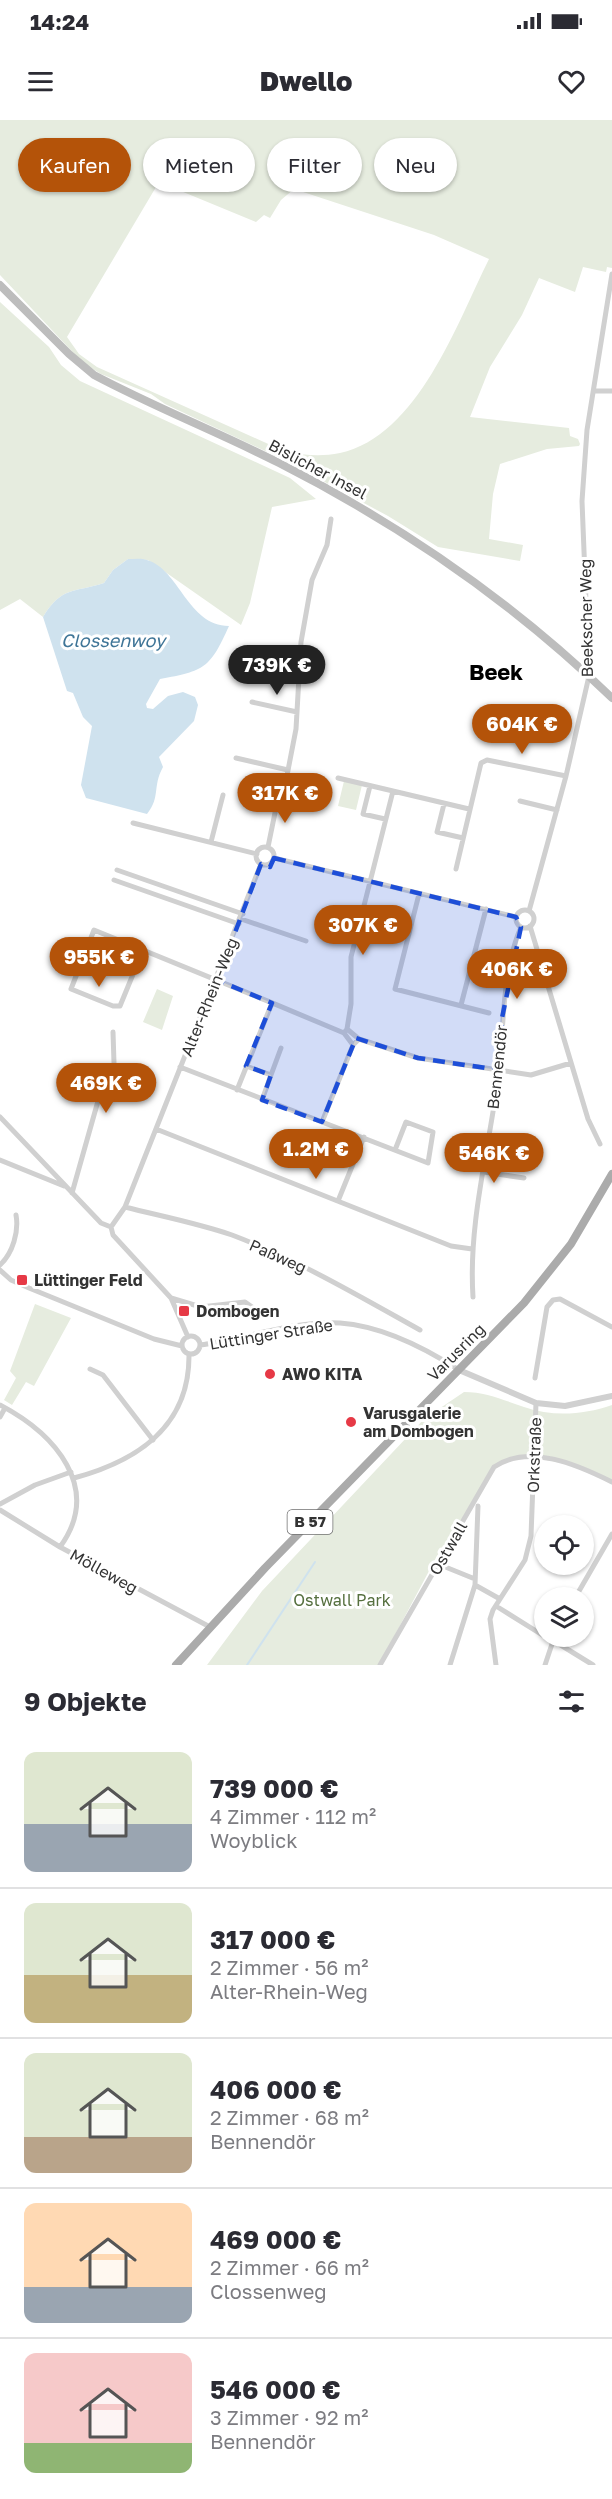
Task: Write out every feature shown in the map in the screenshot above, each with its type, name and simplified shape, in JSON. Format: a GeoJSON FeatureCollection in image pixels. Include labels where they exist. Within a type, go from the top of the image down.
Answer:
{"type":"FeatureCollection","features":[{"type":"Feature","properties":{"kind":"main road","name":"Bislicher Insel"},"geometry":{"type":"LineString","coordinates":[[0,285],[69,354],[94,375],[278,462],[385,522],[479,585],[590,676],[612,698]]}},
{"type":"Feature","properties":{"kind":"main road","name":"Varusring"},"geometry":{"type":"LineString","coordinates":[[176,1665],[546,1278],[571,1244],[612,1174]]}},
{"type":"Feature","properties":{"kind":"street","name":"Beekscher Weg"},"geometry":{"type":"LineString","coordinates":[[529,911],[566,776],[590,676],[582,501],[587,430],[612,274]]}},
{"type":"Feature","properties":{"kind":"street"},"geometry":{"type":"LineString","coordinates":[[594,390],[612,391]]}},
{"type":"Feature","properties":{"kind":"street"},"geometry":{"type":"LineString","coordinates":[[268,847],[288,770],[297,712],[301,642],[312,580],[327,545],[331,519]]}},
{"type":"Feature","properties":{"kind":"street"},"geometry":{"type":"LineString","coordinates":[[252,702],[297,712]]}},
{"type":"Feature","properties":{"kind":"street"},"geometry":{"type":"LineString","coordinates":[[236,758],[288,770]]}},
{"type":"Feature","properties":{"kind":"street"},"geometry":{"type":"LineString","coordinates":[[456,869],[481,763],[487,760],[566,776]]}},
{"type":"Feature","properties":{"kind":"street"},"geometry":{"type":"LineString","coordinates":[[338,778],[469,809]]}},
{"type":"Feature","properties":{"kind":"street"},"geometry":{"type":"LineString","coordinates":[[370,786],[363,814],[386,819]]}},
{"type":"Feature","properties":{"kind":"street"},"geometry":{"type":"LineString","coordinates":[[353,1045],[345,1031],[351,1004],[351,957],[393,791]]}},
{"type":"Feature","properties":{"kind":"street"},"geometry":{"type":"LineString","coordinates":[[211,842],[223,795]]}},
{"type":"Feature","properties":{"kind":"street"},"geometry":{"type":"LineString","coordinates":[[520,801],[557,810]]}},
{"type":"Feature","properties":{"kind":"street"},"geometry":{"type":"LineString","coordinates":[[444,804],[437,832],[463,838]]}},
{"type":"Feature","properties":{"kind":"street"},"geometry":{"type":"LineString","coordinates":[[133,823],[257,854]]}},
{"type":"Feature","properties":{"kind":"street"},"geometry":{"type":"LineString","coordinates":[[257,854],[260,849],[268,847]]}},
{"type":"Feature","properties":{"kind":"street"},"geometry":{"type":"LineString","coordinates":[[257,854],[261,864],[269,864],[274,858],[274,853],[268,847]]}},
{"type":"Feature","properties":{"kind":"street"},"geometry":{"type":"LineString","coordinates":[[274,858],[486,909],[516,917],[521,927],[530,926]]}},
{"type":"Feature","properties":{"kind":"street","name":"Alter-Rhein-Weg"},"geometry":{"type":"LineString","coordinates":[[111,1227],[125,1207],[180,1066],[217,980],[261,864]]}},
{"type":"Feature","properties":{"kind":"street"},"geometry":{"type":"LineString","coordinates":[[117,870],[241,919]]}},
{"type":"Feature","properties":{"kind":"street"},"geometry":{"type":"LineString","coordinates":[[114,880],[306,941]]}},
{"type":"Feature","properties":{"kind":"street"},"geometry":{"type":"LineString","coordinates":[[419,894],[395,989],[489,1013]]}},
{"type":"Feature","properties":{"kind":"street"},"geometry":{"type":"LineString","coordinates":[[461,1005],[486,909]]}},
{"type":"Feature","properties":{"kind":"street"},"geometry":{"type":"LineString","coordinates":[[516,917],[524,910],[529,911],[534,918],[530,926],[588,1119],[600,1144]]}},
{"type":"Feature","properties":{"kind":"street","name":"Bennendör"},"geometry":{"type":"LineString","coordinates":[[473,1297],[472,1249],[499,1070],[502,1018],[512,959],[521,927]]}},
{"type":"Feature","properties":{"kind":"street"},"geometry":{"type":"LineString","coordinates":[[143,950],[120,1006],[113,1006],[71,989],[94,930],[345,1031],[359,1039],[418,1058],[531,1075],[571,1062]]}},
{"type":"Feature","properties":{"kind":"street"},"geometry":{"type":"LineString","coordinates":[[237,1090],[272,1002]]}},
{"type":"Feature","properties":{"kind":"street"},"geometry":{"type":"LineString","coordinates":[[72,1193],[98,1101],[114,1063],[113,1032]]}},
{"type":"Feature","properties":{"kind":"street"},"geometry":{"type":"LineString","coordinates":[[322,1122],[353,1045],[359,1039]]}},
{"type":"Feature","properties":{"kind":"street"},"geometry":{"type":"LineString","coordinates":[[262,1100],[281,1048]]}},
{"type":"Feature","properties":{"kind":"street"},"geometry":{"type":"LineString","coordinates":[[180,1066],[262,1100],[364,1137],[395,1150],[428,1162],[433,1132],[406,1122],[395,1150]]}},
{"type":"Feature","properties":{"kind":"street"},"geometry":{"type":"LineString","coordinates":[[246,1066],[271,1076]]}},
{"type":"Feature","properties":{"kind":"street"},"geometry":{"type":"LineString","coordinates":[[0,1117],[101,1223],[111,1227],[113,1235],[171,1298],[188,1337]]}},
{"type":"Feature","properties":{"kind":"street"},"geometry":{"type":"LineString","coordinates":[[156,1129],[451,1246],[472,1249]]}},
{"type":"Feature","properties":{"kind":"street"},"geometry":{"type":"LineString","coordinates":[[338,1201],[364,1137]]}},
{"type":"Feature","properties":{"kind":"street"},"geometry":{"type":"LineString","coordinates":[[489,1137],[523,1142]]}},
{"type":"Feature","properties":{"kind":"street"},"geometry":{"type":"LineString","coordinates":[[0,1160],[65,1186]]}},
{"type":"Feature","properties":{"kind":"street"},"geometry":{"type":"LineString","coordinates":[[484,1172],[524,1178]]}},
{"type":"Feature","properties":{"kind":"street","name":"Paßweg"},"geometry":{"type":"LineString","coordinates":[[125,1207],[212,1229],[249,1243],[327,1278],[420,1330]]}},
{"type":"Feature","properties":{"kind":"street"},"geometry":{"type":"LineString","coordinates":[[0,1265],[7,1255],[18,1227],[16,1215]]}},
{"type":"Feature","properties":{"kind":"street"},"geometry":{"type":"LineString","coordinates":[[0,1270],[11,1280],[29,1288],[154,1339],[182,1346]]}},
{"type":"Feature","properties":{"kind":"street"},"geometry":{"type":"LineString","coordinates":[[171,1298],[201,1306],[245,1302],[255,1309]]}},
{"type":"Feature","properties":{"kind":"street"},"geometry":{"type":"LineString","coordinates":[[535,1378],[547,1307],[553,1300],[560,1299],[612,1327]]}},
{"type":"Feature","properties":{"kind":"street","name":"Lüttinger Straße"},"geometry":{"type":"LineString","coordinates":[[200,1344],[318,1324],[341,1323],[386,1334],[428,1351],[459,1370],[536,1403],[565,1406],[612,1396]]}},
{"type":"Feature","properties":{"kind":"street","name":"Lüttinger Straße"},"geometry":{"type":"LineString","coordinates":[[188,1337],[194,1337],[200,1344],[195,1353],[189,1354],[182,1346],[183,1340],[188,1337]]}},
{"type":"Feature","properties":{"kind":"street"},"geometry":{"type":"LineString","coordinates":[[0,1504],[35,1485],[131,1457],[153,1440],[182,1400],[187,1387],[189,1354]]}},
{"type":"Feature","properties":{"kind":"street"},"geometry":{"type":"LineString","coordinates":[[90,1369],[104,1375],[153,1440]]}},
{"type":"Feature","properties":{"kind":"street","name":"Orkstraße"},"geometry":{"type":"LineString","coordinates":[[496,1606],[525,1560],[531,1536],[536,1403]]}},
{"type":"Feature","properties":{"kind":"street"},"geometry":{"type":"LineString","coordinates":[[0,1417],[3,1407],[45,1437],[73,1475],[78,1505],[75,1524],[60,1547]]}},
{"type":"Feature","properties":{"kind":"street"},"geometry":{"type":"LineString","coordinates":[[533,1456],[571,1465],[612,1482]]}},
{"type":"Feature","properties":{"kind":"street","name":"Ostwall"},"geometry":{"type":"LineString","coordinates":[[380,1665],[494,1467],[513,1457],[533,1456]]}},
{"type":"Feature","properties":{"kind":"street"},"geometry":{"type":"LineString","coordinates":[[450,1665],[475,1582],[478,1506]]}},
{"type":"Feature","properties":{"kind":"street","name":"Mölleweg"},"geometry":{"type":"LineString","coordinates":[[0,1510],[60,1547],[210,1627]]}},
{"type":"Feature","properties":{"kind":"street"},"geometry":{"type":"LineString","coordinates":[[581,1587],[612,1534]]}},
{"type":"Feature","properties":{"kind":"street"},"geometry":{"type":"LineString","coordinates":[[438,1564],[475,1582],[500,1599]]}},
{"type":"Feature","properties":{"kind":"street"},"geometry":{"type":"LineString","coordinates":[[496,1665],[490,1619],[496,1606],[534,1629]]}},
{"type":"Feature","properties":{"kind":"street"},"geometry":{"type":"LineString","coordinates":[[545,1665],[548,1647]]}},
{"type":"Feature","properties":{"kind":"street"},"geometry":{"type":"LineString","coordinates":[[563,1647],[592,1665]]}},
{"type":"Feature","properties":{"kind":"highlighted area"},"geometry":{"type":"Polygon","coordinates":[[[274,858],[516,917],[521,927],[502,1018],[499,1070],[418,1058],[356,1038],[322,1122],[262,1100],[271,1075],[246,1066],[272,1003],[217,980],[261,864],[270,867],[274,858]]]}},
{"type":"Feature","properties":{"kind":"green space"},"geometry":{"type":"Polygon","coordinates":[[[0,120],[612,120],[612,268],[607,267],[606,272],[583,267],[575,292],[539,278],[522,315],[490,367],[470,417],[569,428],[570,436],[578,439],[580,444],[579,446],[547,449],[500,464],[493,494],[489,539],[523,545],[520,561],[438,547],[388,516],[280,458],[165,404],[151,394],[101,374],[83,363],[0,275],[0,120]],[[143,138],[143,192],[153,192],[67,337],[79,354],[97,367],[286,452],[313,455],[340,453],[367,442],[392,425],[413,401],[432,374],[489,259],[434,235],[303,192],[362,192],[362,138],[267,138],[267,192],[290,192],[281,200],[270,218],[264,215],[256,222],[183,192],[255,192],[255,138],[143,138]]]}},
{"type":"Feature","properties":{"kind":"green space"},"geometry":{"type":"Polygon","coordinates":[[[0,302],[49,347],[61,365],[80,381],[290,478],[316,499],[272,507],[250,603],[241,625],[148,560],[128,559],[113,570],[104,583],[62,595],[43,617],[20,599],[0,610],[0,302]]]}},
{"type":"Feature","properties":{"kind":"green space"},"geometry":{"type":"Polygon","coordinates":[[[344,781],[362,785],[356,810],[338,806],[344,781]]]}},
{"type":"Feature","properties":{"kind":"green space"},"geometry":{"type":"Polygon","coordinates":[[[157,989],[173,996],[162,1030],[143,1022],[157,989]]]}},
{"type":"Feature","properties":{"kind":"green space"},"geometry":{"type":"Polygon","coordinates":[[[35,1304],[71,1318],[34,1386],[26,1382],[12,1405],[4,1400],[16,1378],[10,1371],[35,1304]]]}},
{"type":"Feature","properties":{"kind":"green space","name":"Ostwall Park"},"geometry":{"type":"Polygon","coordinates":[[[464,1392],[487,1395],[535,1410],[568,1414],[612,1405],[612,1482],[571,1465],[522,1455],[494,1467],[464,1520],[437,1556],[379,1665],[207,1665],[262,1591],[424,1419],[464,1392]]]}},
{"type":"Feature","properties":{"kind":"water","name":"Clossenwoy"},"geometry":{"type":"Polygon","coordinates":[[[128,559],[145,559],[158,565],[203,617],[215,624],[229,626],[211,659],[197,670],[160,679],[146,704],[147,708],[153,709],[168,696],[183,692],[195,697],[198,705],[194,721],[159,757],[163,767],[154,802],[147,814],[86,798],[81,785],[92,726],[83,717],[73,693],[67,691],[43,617],[62,595],[104,583],[113,570],[128,559]]]}},
{"type":"Feature","properties":{"kind":"waterway"},"geometry":{"type":"LineString","coordinates":[[247,1665],[315,1562]]}},
{"type":"Feature","properties":{"kind":"place","name":"Lüttinger Feld"},"geometry":{"type":"Point","coordinates":[22,1280]}},
{"type":"Feature","properties":{"kind":"place","name":"Dombogen"},"geometry":{"type":"Point","coordinates":[184,1311]}},
{"type":"Feature","properties":{"kind":"place","name":"AWO KITA"},"geometry":{"type":"Point","coordinates":[270,1374]}},
{"type":"Feature","properties":{"kind":"place","name":"Varusgalerie am Dombogen"},"geometry":{"type":"Point","coordinates":[351,1422]}},
{"type":"Feature","properties":{"kind":"district","name":"Beek"},"geometry":{"type":"Point","coordinates":[496,672]}}]}
